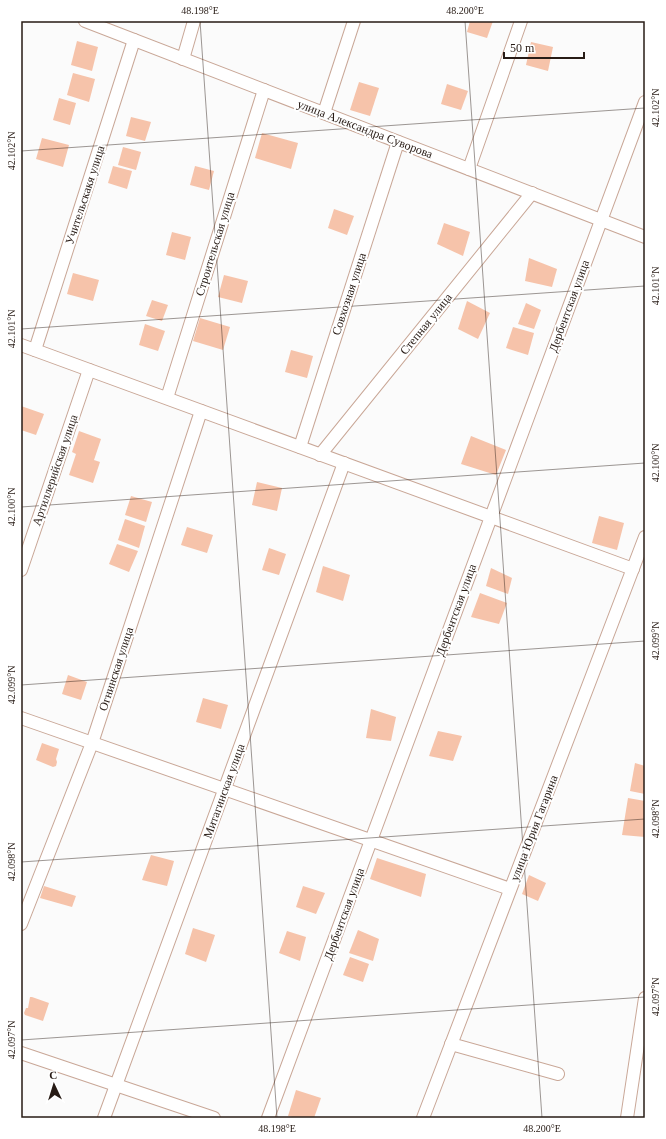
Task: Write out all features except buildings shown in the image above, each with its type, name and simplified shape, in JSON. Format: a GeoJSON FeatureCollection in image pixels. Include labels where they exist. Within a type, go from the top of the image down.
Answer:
{"type":"FeatureCollection","features":[{"type":"Feature","properties":{"kind":"street","name":"улица Александра Суворова"},"geometry":{"type":"LineString","coordinates":[[85,21],[645,237]]}},
{"type":"Feature","properties":{"kind":"street"},"geometry":{"type":"LineString","coordinates":[[183,59],[194,21]]}},
{"type":"Feature","properties":{"kind":"street"},"geometry":{"type":"LineString","coordinates":[[324,113],[354,21]]}},
{"type":"Feature","properties":{"kind":"street"},"geometry":{"type":"LineString","coordinates":[[469,169],[521,21]]}},
{"type":"Feature","properties":{"kind":"street","name":"Учительскакя улица"},"geometry":{"type":"LineString","coordinates":[[35,350],[134,40]]}},
{"type":"Feature","properties":{"kind":"street","name":"Строительская улица"},"geometry":{"type":"LineString","coordinates":[[167,398],[264,90]]}},
{"type":"Feature","properties":{"kind":"street","name":"Дербентская улица"},"geometry":{"type":"LineString","coordinates":[[268,1118],[645,102]]}},
{"type":"Feature","properties":{"kind":"street","name":"Совхозная улица"},"geometry":{"type":"LineString","coordinates":[[300,447],[398,142]]}},
{"type":"Feature","properties":{"kind":"street","name":"Степная улица"},"geometry":{"type":"LineString","coordinates":[[320,454],[532,193]]}},
{"type":"Feature","properties":{"kind":"street"},"geometry":{"type":"LineString","coordinates":[[21,345],[633,569]]}},
{"type":"Feature","properties":{"kind":"street","name":"Артиллерийская улица"},"geometry":{"type":"LineString","coordinates":[[21,570],[90,370]]}},
{"type":"Feature","properties":{"kind":"street","name":"Огнинская улица"},"geometry":{"type":"LineString","coordinates":[[21,924],[92,743],[201,411]]}},
{"type":"Feature","properties":{"kind":"street","name":"Митагинская улица"},"geometry":{"type":"LineString","coordinates":[[104,1118],[344,463]]}},
{"type":"Feature","properties":{"kind":"street","name":"улица Юрия Гагарина"},"geometry":{"type":"LineString","coordinates":[[423,1118],[645,537]]}},
{"type":"Feature","properties":{"kind":"street"},"geometry":{"type":"LineString","coordinates":[[21,718],[510,889]]}},
{"type":"Feature","properties":{"kind":"street"},"geometry":{"type":"LineString","coordinates":[[627,1118],[641,1054],[645,998]]}},
{"type":"Feature","properties":{"kind":"street"},"geometry":{"type":"LineString","coordinates":[[451,1044],[558,1074]]}},
{"type":"Feature","properties":{"kind":"street"},"geometry":{"type":"LineString","coordinates":[[21,1053],[214,1118]]}}]}
